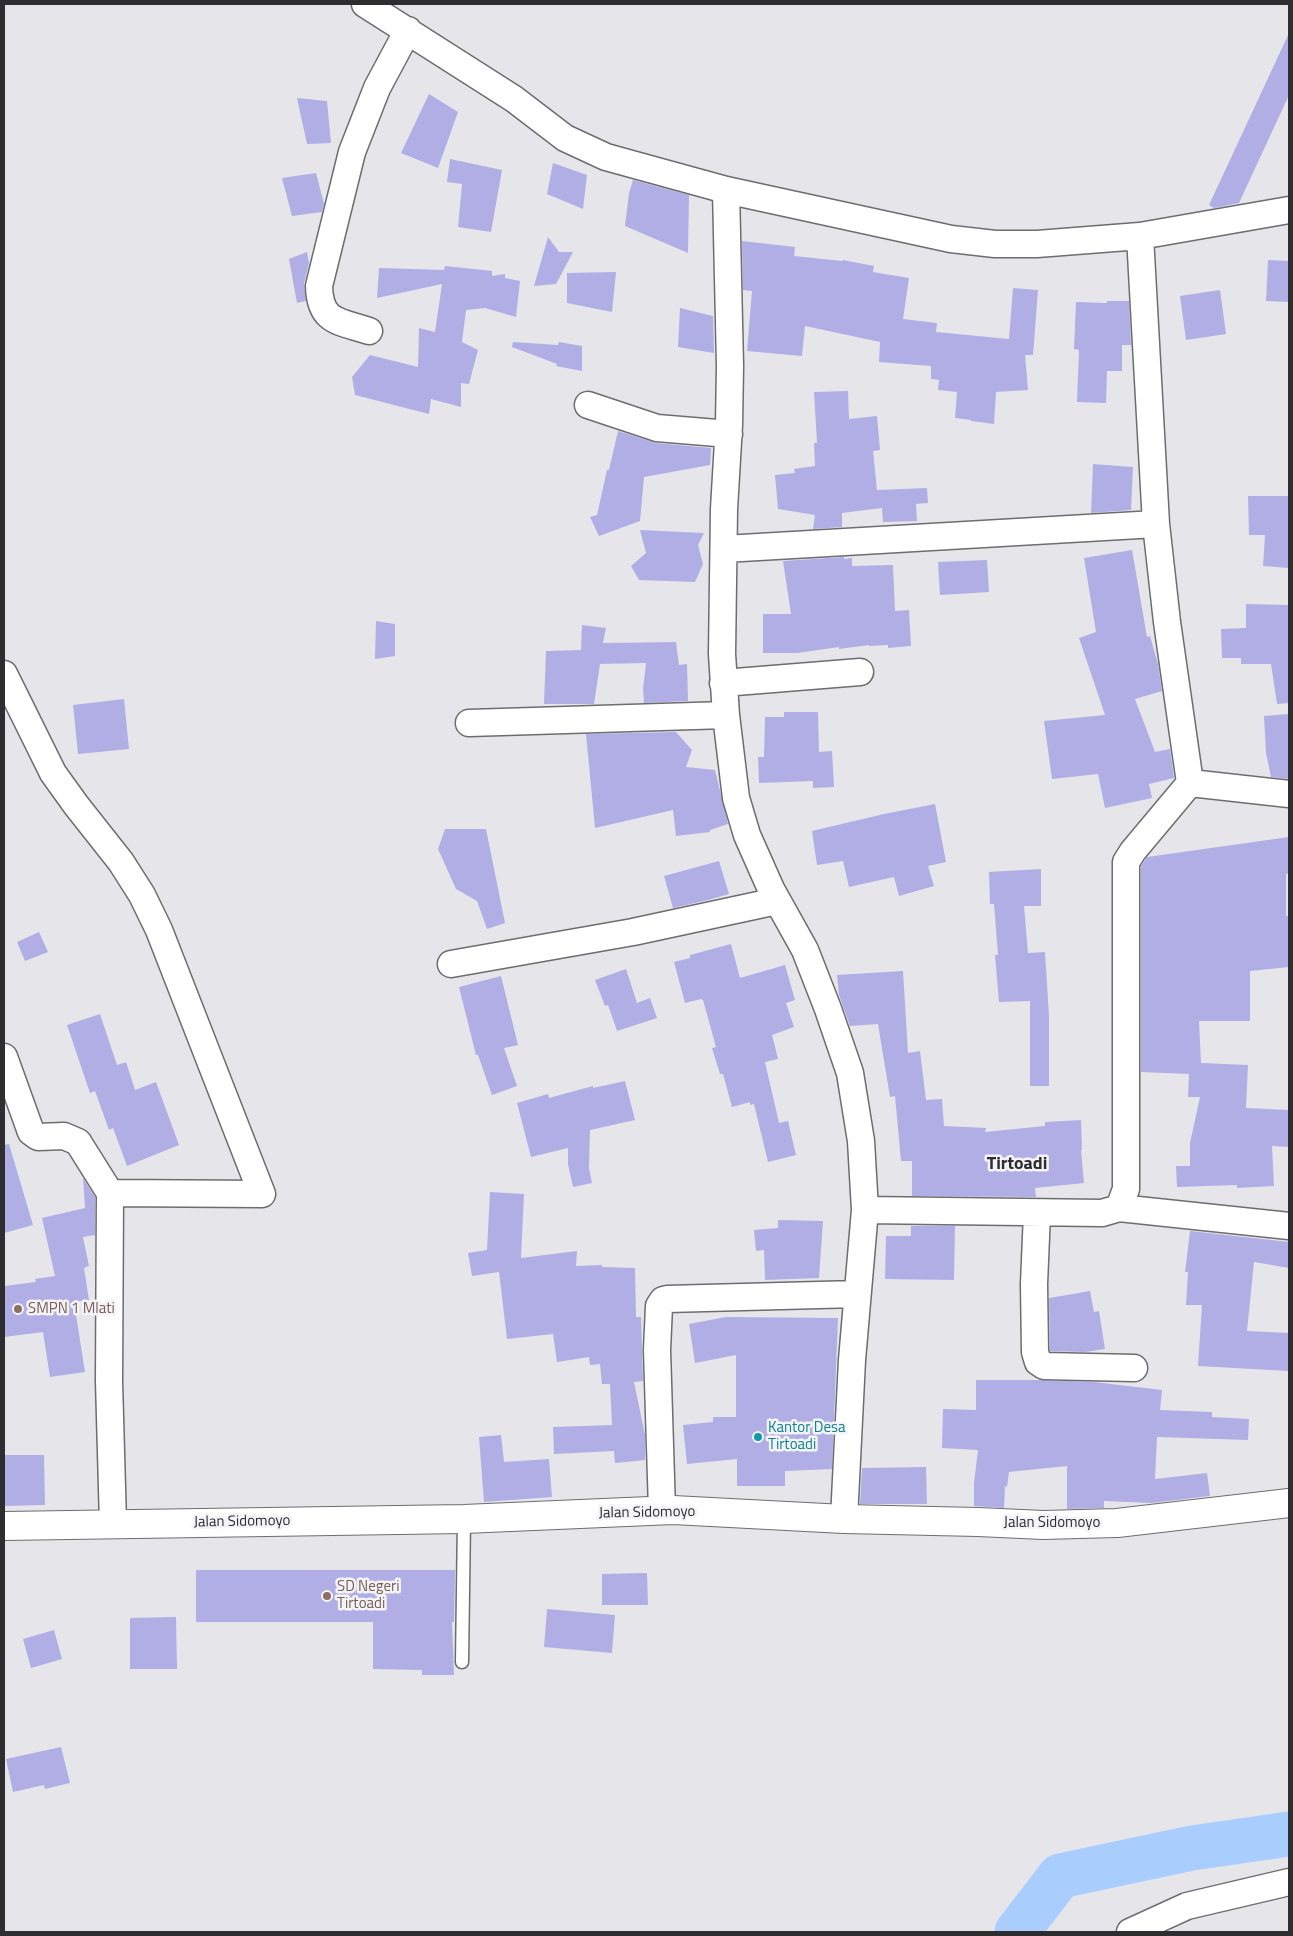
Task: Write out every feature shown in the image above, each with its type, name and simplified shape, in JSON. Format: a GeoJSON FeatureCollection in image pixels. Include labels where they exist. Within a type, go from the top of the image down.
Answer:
{"type":"FeatureCollection","features":[{"type":"Feature","properties":{"kind":"main road","name":"Jalan Sidomoyo"},"geometry":{"type":"LineString","coordinates":[[4,1526],[464,1519],[662,1510],[844,1519],[1043,1525],[1116,1523],[1289,1503]]}},
{"type":"Feature","properties":{"kind":"street"},"geometry":{"type":"LineString","coordinates":[[365,4],[514,99],[565,138],[606,157],[726,190],[951,239],[995,244],[1037,244],[1140,236],[1289,210]]}},
{"type":"Feature","properties":{"kind":"street"},"geometry":{"type":"LineString","coordinates":[[369,332],[329,317],[321,307],[319,286],[352,152],[377,88],[408,30]]}},
{"type":"Feature","properties":{"kind":"street"},"geometry":{"type":"LineString","coordinates":[[726,190],[730,346],[722,615],[723,684],[736,798],[747,834],[778,901],[805,950],[828,1009],[850,1074],[861,1141],[865,1210],[857,1294],[844,1519]]}},
{"type":"Feature","properties":{"kind":"street"},"geometry":{"type":"LineString","coordinates":[[1119,1208],[1126,1189],[1126,862],[1190,783],[1167,622],[1156,524],[1140,236]]}},
{"type":"Feature","properties":{"kind":"street"},"geometry":{"type":"LineString","coordinates":[[588,405],[657,428],[728,434]]}},
{"type":"Feature","properties":{"kind":"street"},"geometry":{"type":"LineString","coordinates":[[724,549],[1156,524]]}},
{"type":"Feature","properties":{"kind":"street"},"geometry":{"type":"LineString","coordinates":[[723,684],[860,672]]}},
{"type":"Feature","properties":{"kind":"street"},"geometry":{"type":"LineString","coordinates":[[4,674],[53,773],[121,862],[142,895],[159,930],[262,1194],[110,1193]]}},
{"type":"Feature","properties":{"kind":"street"},"geometry":{"type":"LineString","coordinates":[[469,723],[726,715]]}},
{"type":"Feature","properties":{"kind":"street"},"geometry":{"type":"LineString","coordinates":[[1190,783],[1289,794]]}},
{"type":"Feature","properties":{"kind":"street"},"geometry":{"type":"LineString","coordinates":[[451,964],[633,932],[778,901]]}},
{"type":"Feature","properties":{"kind":"street"},"geometry":{"type":"LineString","coordinates":[[4,1057],[31,1132],[38,1137],[64,1136],[78,1142],[110,1193],[109,1381],[114,1524]]}},
{"type":"Feature","properties":{"kind":"street"},"geometry":{"type":"LineString","coordinates":[[865,1210],[1102,1213],[1119,1208],[1289,1226]]}},
{"type":"Feature","properties":{"kind":"street"},"geometry":{"type":"LineString","coordinates":[[1037,1213],[1034,1284],[1035,1352],[1038,1362],[1044,1366],[1134,1368]]}},
{"type":"Feature","properties":{"kind":"street"},"geometry":{"type":"LineString","coordinates":[[662,1510],[657,1350],[659,1306],[661,1302],[667,1299],[857,1294]]}},
{"type":"Feature","properties":{"kind":"street"},"geometry":{"type":"LineString","coordinates":[[1130,1932],[1187,1906],[1289,1882]]}},
{"type":"Feature","properties":{"kind":"lane"},"geometry":{"type":"LineString","coordinates":[[462,1662],[464,1519]]}},
{"type":"Feature","properties":{"kind":"building"},"geometry":{"type":"Polygon","coordinates":[[[1289,33],[1289,95],[1239,203],[1214,208],[1209,205],[1289,33]]]}},
{"type":"Feature","properties":{"kind":"building"},"geometry":{"type":"Polygon","coordinates":[[[429,94],[458,112],[438,168],[401,153],[429,94]]]}},
{"type":"Feature","properties":{"kind":"building"},"geometry":{"type":"Polygon","coordinates":[[[297,98],[327,101],[331,143],[307,144],[297,98]]]}},
{"type":"Feature","properties":{"kind":"building"},"geometry":{"type":"Polygon","coordinates":[[[450,159],[502,170],[491,232],[458,227],[462,184],[447,182],[450,159]]]}},
{"type":"Feature","properties":{"kind":"building"},"geometry":{"type":"Polygon","coordinates":[[[553,163],[587,175],[583,209],[547,194],[553,163]]]}},
{"type":"Feature","properties":{"kind":"building"},"geometry":{"type":"Polygon","coordinates":[[[316,173],[324,204],[322,212],[292,216],[282,178],[316,173]]]}},
{"type":"Feature","properties":{"kind":"building"},"geometry":{"type":"Polygon","coordinates":[[[633,180],[689,195],[688,253],[625,226],[629,193],[633,180]]]}},
{"type":"Feature","properties":{"kind":"building"},"geometry":{"type":"Polygon","coordinates":[[[548,237],[559,252],[573,252],[556,284],[534,286],[548,237]]]}},
{"type":"Feature","properties":{"kind":"building"},"geometry":{"type":"Polygon","coordinates":[[[742,241],[795,247],[794,256],[843,260],[874,266],[873,272],[909,278],[903,319],[937,323],[936,332],[1009,339],[1013,288],[1038,290],[1033,355],[1025,355],[1028,390],[996,392],[994,424],[971,421],[955,418],[957,392],[938,390],[939,380],[931,379],[931,366],[879,362],[880,342],[805,326],[802,356],[747,351],[752,291],[743,290],[742,241]]]}},
{"type":"Feature","properties":{"kind":"building"},"geometry":{"type":"Polygon","coordinates":[[[307,252],[309,263],[304,283],[306,301],[297,303],[289,259],[307,252]]]}},
{"type":"Feature","properties":{"kind":"building"},"geometry":{"type":"Polygon","coordinates":[[[1268,260],[1289,261],[1289,302],[1266,301],[1268,260]]]}},
{"type":"Feature","properties":{"kind":"building"},"geometry":{"type":"Polygon","coordinates":[[[445,266],[492,271],[492,276],[505,274],[505,278],[520,281],[516,317],[485,308],[466,310],[462,342],[478,350],[469,384],[461,383],[461,407],[431,399],[429,414],[355,395],[352,377],[370,355],[418,367],[419,328],[435,332],[442,284],[377,298],[379,268],[444,270],[445,266]]]}},
{"type":"Feature","properties":{"kind":"building"},"geometry":{"type":"Polygon","coordinates":[[[616,272],[612,312],[567,303],[567,273],[616,272]]]}},
{"type":"Feature","properties":{"kind":"building"},"geometry":{"type":"Polygon","coordinates":[[[1220,290],[1226,334],[1186,340],[1180,296],[1220,290]]]}},
{"type":"Feature","properties":{"kind":"building"},"geometry":{"type":"Polygon","coordinates":[[[1107,301],[1129,301],[1131,345],[1122,345],[1122,371],[1107,371],[1106,403],[1077,402],[1079,350],[1074,349],[1076,302],[1107,303],[1107,301]]]}},
{"type":"Feature","properties":{"kind":"building"},"geometry":{"type":"Polygon","coordinates":[[[680,308],[713,316],[714,353],[678,347],[680,308]]]}},
{"type":"Feature","properties":{"kind":"building"},"geometry":{"type":"Polygon","coordinates":[[[513,342],[558,345],[559,342],[582,346],[582,371],[556,366],[557,364],[512,347],[513,342]]]}},
{"type":"Feature","properties":{"kind":"building"},"geometry":{"type":"Polygon","coordinates":[[[848,391],[849,419],[877,416],[880,450],[873,451],[877,490],[927,488],[928,503],[916,504],[917,521],[883,522],[882,508],[842,513],[842,527],[813,529],[815,515],[778,509],[775,475],[795,473],[794,469],[815,466],[814,443],[817,443],[814,392],[848,391]]]}},
{"type":"Feature","properties":{"kind":"building"},"geometry":{"type":"Polygon","coordinates":[[[618,431],[656,443],[711,448],[710,465],[644,477],[640,521],[599,536],[590,517],[597,515],[618,431]]]}},
{"type":"Feature","properties":{"kind":"building"},"geometry":{"type":"Polygon","coordinates":[[[1093,464],[1133,467],[1131,510],[1091,513],[1093,464]]]}},
{"type":"Feature","properties":{"kind":"building"},"geometry":{"type":"Polygon","coordinates":[[[1248,496],[1289,496],[1289,568],[1263,566],[1265,535],[1249,535],[1248,496]]]}},
{"type":"Feature","properties":{"kind":"building"},"geometry":{"type":"Polygon","coordinates":[[[640,530],[704,533],[698,545],[703,564],[695,582],[639,580],[631,566],[646,553],[640,530]]]}},
{"type":"Feature","properties":{"kind":"building"},"geometry":{"type":"Polygon","coordinates":[[[1132,550],[1147,637],[1150,636],[1158,664],[1162,691],[1135,699],[1155,752],[1170,749],[1174,778],[1149,784],[1152,798],[1105,808],[1098,774],[1052,779],[1044,721],[1105,715],[1079,638],[1096,632],[1084,558],[1132,550]]]}},
{"type":"Feature","properties":{"kind":"building"},"geometry":{"type":"Polygon","coordinates":[[[844,557],[844,559],[852,558],[852,566],[893,565],[895,611],[909,610],[911,646],[888,648],[888,645],[869,645],[797,653],[763,653],[763,614],[791,614],[783,561],[844,557]]]}},
{"type":"Feature","properties":{"kind":"building"},"geometry":{"type":"Polygon","coordinates":[[[987,560],[989,592],[940,595],[938,562],[987,560]]]}},
{"type":"Feature","properties":{"kind":"building"},"geometry":{"type":"Polygon","coordinates":[[[1246,604],[1289,605],[1289,703],[1277,704],[1271,664],[1241,664],[1241,658],[1222,658],[1221,629],[1246,628],[1246,604]]]}},
{"type":"Feature","properties":{"kind":"building"},"geometry":{"type":"Polygon","coordinates":[[[376,621],[395,624],[395,656],[375,659],[376,621]]]}},
{"type":"Feature","properties":{"kind":"building"},"geometry":{"type":"Polygon","coordinates":[[[582,625],[606,628],[603,643],[676,642],[679,665],[687,664],[688,701],[644,703],[643,689],[646,663],[600,664],[594,704],[544,704],[546,651],[581,650],[582,625]]]}},
{"type":"Feature","properties":{"kind":"building"},"geometry":{"type":"Polygon","coordinates":[[[124,699],[129,749],[78,754],[73,705],[124,699]]]}},
{"type":"Feature","properties":{"kind":"building"},"geometry":{"type":"Polygon","coordinates":[[[784,712],[818,712],[819,752],[832,751],[834,787],[813,788],[813,781],[759,783],[758,757],[764,757],[765,717],[784,717],[784,712]]]}},
{"type":"Feature","properties":{"kind":"building"},"geometry":{"type":"Polygon","coordinates":[[[1289,714],[1289,779],[1271,777],[1266,753],[1264,716],[1289,714]]]}},
{"type":"Feature","properties":{"kind":"building"},"geometry":{"type":"Polygon","coordinates":[[[676,732],[692,750],[686,767],[715,770],[728,824],[710,830],[710,832],[676,836],[673,810],[595,828],[586,734],[676,732]]]}},
{"type":"Feature","properties":{"kind":"building"},"geometry":{"type":"Polygon","coordinates":[[[935,804],[946,862],[928,866],[934,886],[899,896],[894,877],[849,887],[843,861],[817,865],[812,831],[935,804]]]}},
{"type":"Feature","properties":{"kind":"building"},"geometry":{"type":"Polygon","coordinates":[[[445,829],[486,829],[505,923],[487,929],[477,901],[456,889],[438,849],[445,829]]]}},
{"type":"Feature","properties":{"kind":"building"},"geometry":{"type":"Polygon","coordinates":[[[1289,837],[1289,873],[1286,874],[1286,916],[1289,916],[1289,967],[1250,971],[1250,1021],[1199,1021],[1201,1063],[1248,1065],[1246,1108],[1289,1110],[1289,1147],[1272,1146],[1274,1186],[1237,1188],[1237,1185],[1177,1187],[1176,1166],[1190,1166],[1190,1143],[1200,1097],[1188,1097],[1189,1074],[1141,1072],[1141,866],[1147,857],[1289,837]]]}},
{"type":"Feature","properties":{"kind":"building"},"geometry":{"type":"Polygon","coordinates":[[[719,861],[729,894],[673,908],[664,876],[719,861]]]}},
{"type":"Feature","properties":{"kind":"building"},"geometry":{"type":"Polygon","coordinates":[[[1041,869],[1041,906],[1024,906],[1028,953],[1045,952],[1049,1016],[1049,1086],[1030,1086],[1030,1001],[999,1002],[995,955],[998,955],[994,904],[990,904],[989,872],[1041,869]]]}},
{"type":"Feature","properties":{"kind":"building"},"geometry":{"type":"Polygon","coordinates":[[[39,932],[48,952],[25,961],[17,942],[39,932]]]}},
{"type":"Feature","properties":{"kind":"building"},"geometry":{"type":"Polygon","coordinates":[[[731,944],[740,978],[785,965],[795,1000],[786,1003],[794,1027],[772,1035],[778,1059],[765,1062],[779,1123],[788,1121],[796,1155],[768,1162],[754,1104],[750,1105],[750,1102],[732,1107],[723,1074],[720,1074],[712,1048],[716,1047],[703,1000],[685,1003],[674,962],[690,958],[690,955],[731,944]]]}},
{"type":"Feature","properties":{"kind":"building"},"geometry":{"type":"Polygon","coordinates":[[[626,969],[637,1003],[650,998],[657,1018],[617,1031],[608,1005],[605,1006],[595,980],[626,969]]]}},
{"type":"Feature","properties":{"kind":"building"},"geometry":{"type":"Polygon","coordinates":[[[903,971],[908,1053],[920,1051],[926,1100],[942,1099],[944,1126],[986,1128],[985,1132],[1045,1126],[1045,1122],[1081,1120],[1084,1183],[1035,1188],[1036,1197],[912,1196],[912,1161],[901,1161],[895,1096],[890,1097],[878,1024],[850,1026],[839,995],[837,975],[903,971]]]}},
{"type":"Feature","properties":{"kind":"building"},"geometry":{"type":"Polygon","coordinates":[[[501,976],[518,1045],[504,1048],[517,1086],[492,1095],[478,1055],[476,1055],[459,987],[501,976]]]}},
{"type":"Feature","properties":{"kind":"building"},"geometry":{"type":"Polygon","coordinates":[[[100,1014],[117,1065],[126,1062],[135,1090],[156,1082],[179,1145],[127,1166],[113,1128],[109,1130],[95,1091],[90,1093],[67,1025],[100,1014]]]}},
{"type":"Feature","properties":{"kind":"building"},"geometry":{"type":"Polygon","coordinates":[[[625,1081],[635,1120],[590,1130],[589,1168],[592,1183],[573,1187],[568,1164],[568,1148],[531,1157],[517,1103],[548,1094],[549,1098],[593,1086],[593,1088],[625,1081]]]}},
{"type":"Feature","properties":{"kind":"building"},"geometry":{"type":"Polygon","coordinates":[[[9,1144],[33,1225],[4,1233],[4,1145],[9,1144]]]}},
{"type":"Feature","properties":{"kind":"building"},"geometry":{"type":"Polygon","coordinates":[[[83,1178],[95,1197],[95,1235],[83,1237],[89,1266],[84,1268],[89,1300],[74,1302],[85,1372],[50,1377],[43,1332],[4,1337],[4,1286],[36,1282],[35,1279],[55,1276],[42,1218],[85,1208],[83,1178]]]}},
{"type":"Feature","properties":{"kind":"building"},"geometry":{"type":"Polygon","coordinates":[[[490,1192],[524,1194],[521,1258],[577,1251],[576,1266],[602,1265],[602,1267],[635,1268],[636,1317],[641,1317],[643,1381],[634,1382],[645,1435],[645,1460],[615,1463],[614,1451],[554,1454],[553,1427],[612,1425],[610,1384],[602,1384],[600,1364],[590,1365],[589,1357],[557,1362],[553,1334],[507,1339],[499,1272],[472,1276],[468,1253],[487,1250],[490,1192]]]}},
{"type":"Feature","properties":{"kind":"building"},"geometry":{"type":"Polygon","coordinates":[[[778,1220],[823,1221],[819,1278],[765,1280],[764,1250],[756,1251],[754,1230],[778,1228],[778,1220]]]}},
{"type":"Feature","properties":{"kind":"building"},"geometry":{"type":"Polygon","coordinates":[[[911,1226],[955,1226],[954,1280],[885,1279],[886,1236],[911,1236],[911,1226]]]}},
{"type":"Feature","properties":{"kind":"building"},"geometry":{"type":"Polygon","coordinates":[[[1190,1231],[1289,1242],[1289,1268],[1254,1262],[1247,1331],[1289,1333],[1289,1371],[1198,1366],[1202,1305],[1186,1305],[1188,1272],[1185,1272],[1190,1231]]]}},
{"type":"Feature","properties":{"kind":"building"},"geometry":{"type":"Polygon","coordinates":[[[1090,1291],[1094,1312],[1099,1311],[1105,1349],[1085,1352],[1050,1351],[1049,1298],[1090,1291]]]}},
{"type":"Feature","properties":{"kind":"building"},"geometry":{"type":"Polygon","coordinates":[[[726,1317],[838,1318],[832,1469],[785,1471],[785,1486],[737,1486],[737,1459],[687,1464],[683,1425],[713,1422],[713,1417],[736,1417],[736,1355],[695,1363],[689,1324],[726,1317]]]}},
{"type":"Feature","properties":{"kind":"building"},"geometry":{"type":"Polygon","coordinates":[[[976,1380],[1094,1382],[1162,1390],[1160,1410],[1212,1412],[1212,1417],[1249,1419],[1248,1440],[1157,1437],[1155,1479],[1207,1473],[1210,1496],[1152,1503],[1104,1501],[1104,1508],[1067,1509],[1067,1466],[1009,1472],[1007,1487],[1005,1486],[1004,1508],[974,1506],[974,1483],[978,1450],[942,1448],[943,1409],[976,1410],[976,1380]]]}},
{"type":"Feature","properties":{"kind":"building"},"geometry":{"type":"Polygon","coordinates":[[[501,1435],[504,1462],[549,1459],[552,1497],[484,1502],[479,1437],[501,1435]]]}},
{"type":"Feature","properties":{"kind":"building"},"geometry":{"type":"Polygon","coordinates":[[[4,1455],[44,1455],[45,1505],[4,1506],[4,1455]]]}},
{"type":"Feature","properties":{"kind":"building"},"geometry":{"type":"Polygon","coordinates":[[[926,1467],[927,1504],[860,1504],[862,1468],[926,1467]]]}},
{"type":"Feature","properties":{"kind":"building","name":"SD Negeri Tirtoadi"},"geometry":{"type":"Polygon","coordinates":[[[196,1570],[455,1570],[454,1622],[452,1622],[454,1675],[422,1675],[422,1670],[373,1669],[373,1622],[196,1622],[196,1570]]]}},
{"type":"Feature","properties":{"kind":"building"},"geometry":{"type":"Polygon","coordinates":[[[647,1573],[648,1605],[602,1605],[602,1574],[647,1573]]]}},
{"type":"Feature","properties":{"kind":"building"},"geometry":{"type":"Polygon","coordinates":[[[547,1609],[615,1615],[612,1653],[544,1647],[547,1609]]]}},
{"type":"Feature","properties":{"kind":"building"},"geometry":{"type":"Polygon","coordinates":[[[176,1617],[177,1669],[130,1669],[130,1618],[176,1617]]]}},
{"type":"Feature","properties":{"kind":"building"},"geometry":{"type":"Polygon","coordinates":[[[54,1630],[62,1659],[31,1668],[23,1639],[54,1630]]]}},
{"type":"Feature","properties":{"kind":"building"},"geometry":{"type":"Polygon","coordinates":[[[61,1747],[70,1783],[45,1789],[44,1785],[13,1792],[6,1759],[61,1747]]]}},
{"type":"Feature","properties":{"kind":"waterway"},"geometry":{"type":"LineString","coordinates":[[1017,1932],[1060,1876],[1192,1848],[1289,1834]]}},
{"type":"Feature","properties":{"kind":"place","name":"SMPN 1 Mlati"},"geometry":{"type":"Point","coordinates":[18,1309]}},
{"type":"Feature","properties":{"kind":"place","name":"Kantor Desa Tirtoadi"},"geometry":{"type":"Point","coordinates":[758,1437]}},
{"type":"Feature","properties":{"kind":"place","name":"SD Negeri Tirtoadi"},"geometry":{"type":"Point","coordinates":[327,1596]}},
{"type":"Feature","properties":{"kind":"district","name":"Tirtoadi"},"geometry":{"type":"Point","coordinates":[1017,1165]}}]}
